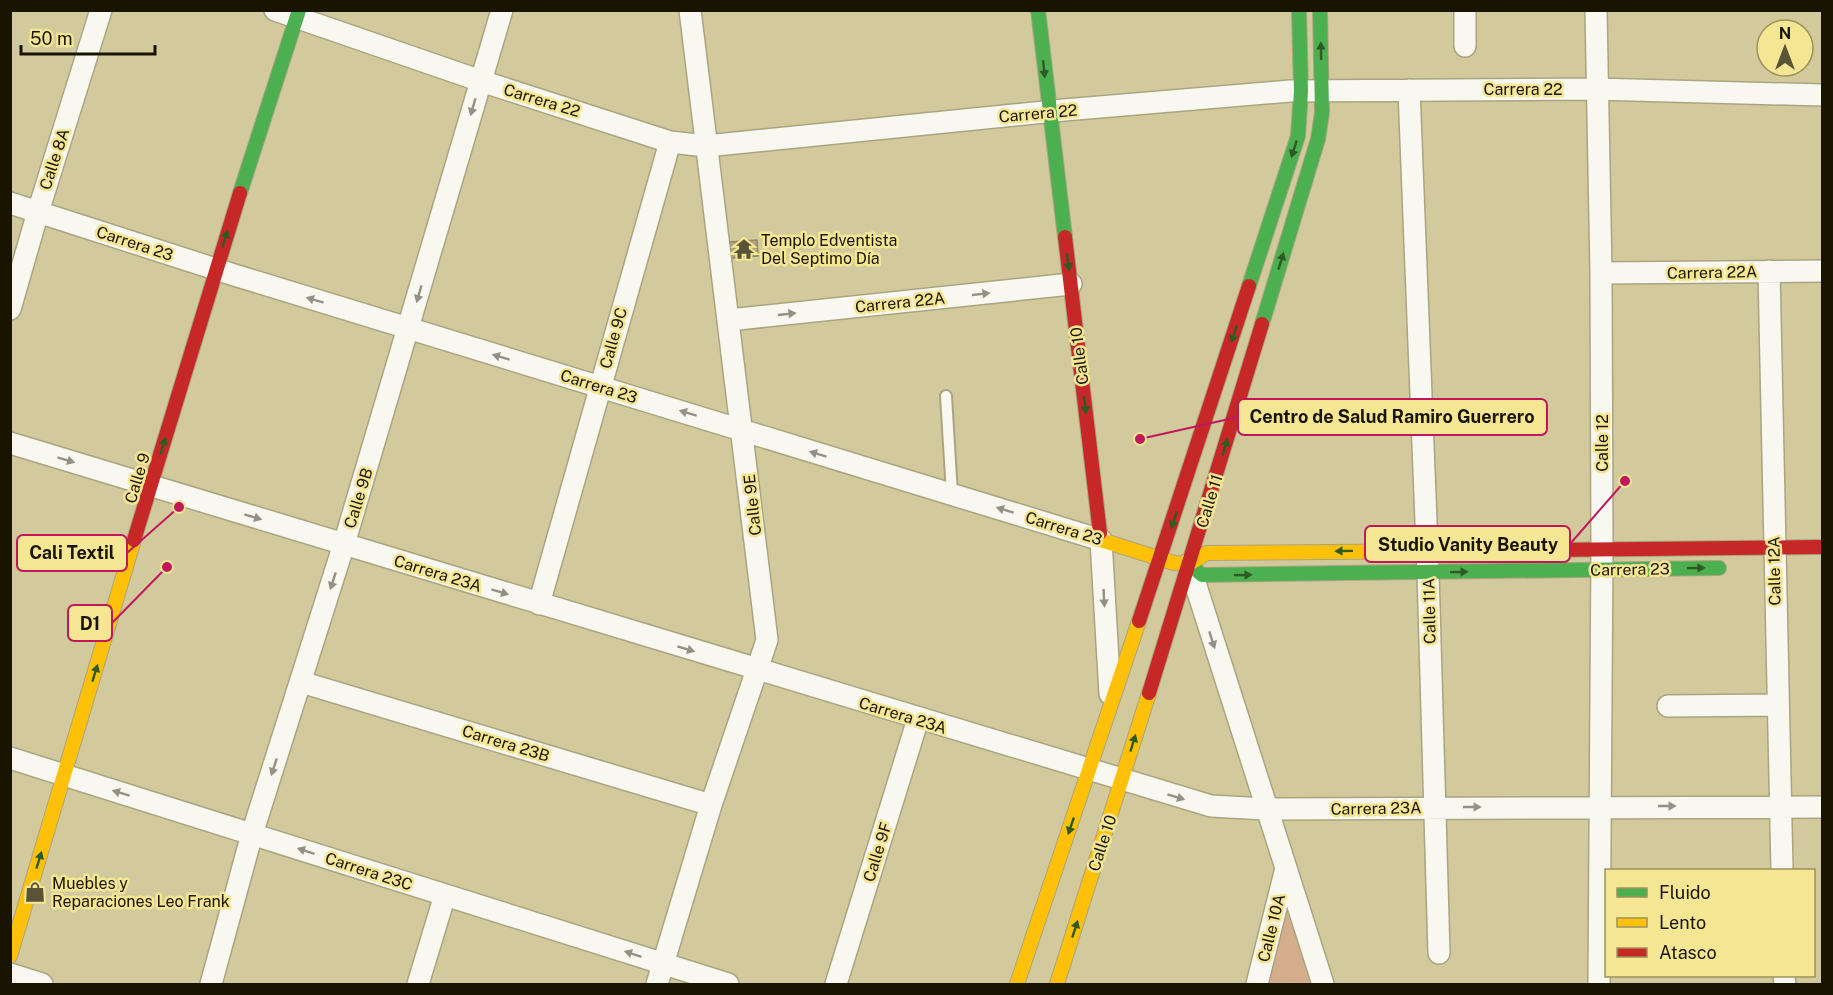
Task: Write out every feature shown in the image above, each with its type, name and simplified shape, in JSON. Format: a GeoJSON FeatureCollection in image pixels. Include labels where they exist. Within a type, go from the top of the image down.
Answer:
{"type":"FeatureCollection","features":[{"type":"Feature","properties":{"kind":"main road","name":"Calle 10"},"geometry":{"type":"LineString","coordinates":[[1038,10],[1101,540]]}},
{"type":"Feature","properties":{"kind":"main road","name":"Calle 11"},"geometry":{"type":"LineString","coordinates":[[1189,564],[1318,139],[1299,10]]}},
{"type":"Feature","properties":{"kind":"main road","name":"Calle 11"},"geometry":{"type":"LineString","coordinates":[[1161,560],[1312,91],[1320,10]]}},
{"type":"Feature","properties":{"kind":"main road","name":"Calle 9"},"geometry":{"type":"LineString","coordinates":[[10,956],[215,269],[298,14]]}},
{"type":"Feature","properties":{"kind":"main road","name":"Carrera 23"},"geometry":{"type":"LineString","coordinates":[[1101,540],[1161,560],[1189,564],[1202,575],[1728,568]]}},
{"type":"Feature","properties":{"kind":"main road","name":"Carrera 23"},"geometry":{"type":"LineString","coordinates":[[1189,564],[1207,553],[1602,548],[1776,562],[1822,547]]}},
{"type":"Feature","properties":{"kind":"main road","name":"Calle 10"},"geometry":{"type":"LineString","coordinates":[[1017,984],[1110,702],[1161,560]]}},
{"type":"Feature","properties":{"kind":"main road","name":"Calle 10"},"geometry":{"type":"LineString","coordinates":[[1057,984],[1189,564]]}},
{"type":"Feature","properties":{"kind":"street","name":"Calle 8A"},"geometry":{"type":"LineString","coordinates":[[10,309],[101,10]]}},
{"type":"Feature","properties":{"kind":"street","name":"Carrera 22"},"geometry":{"type":"LineString","coordinates":[[275,10],[298,14],[481,81],[670,142],[706,146],[1049,112],[1312,91],[1595,88],[1822,95]]}},
{"type":"Feature","properties":{"kind":"street","name":"Calle 9B"},"geometry":{"type":"LineString","coordinates":[[211,984],[252,834],[344,544],[502,10]]}},
{"type":"Feature","properties":{"kind":"street","name":"Calle 9E"},"geometry":{"type":"LineString","coordinates":[[657,984],[711,805],[767,640],[744,430],[690,10]]}},
{"type":"Feature","properties":{"kind":"street"},"geometry":{"type":"LineString","coordinates":[[1465,10],[1465,46]]}},
{"type":"Feature","properties":{"kind":"street","name":"Calle 12"},"geometry":{"type":"LineString","coordinates":[[1596,10],[1595,88],[1601,273],[1602,548],[1599,984]]}},
{"type":"Feature","properties":{"kind":"street","name":"Calle 11A"},"geometry":{"type":"LineString","coordinates":[[1409,90],[1428,572],[1439,952]]}},
{"type":"Feature","properties":{"kind":"street","name":"Calle 9C"},"geometry":{"type":"LineString","coordinates":[[539,604],[670,142]]}},
{"type":"Feature","properties":{"kind":"street","name":"Carrera 23"},"geometry":{"type":"LineString","coordinates":[[10,203],[215,269],[1101,540]]}},
{"type":"Feature","properties":{"kind":"street","name":"Calle 12A"},"geometry":{"type":"LineString","coordinates":[[1769,271],[1782,869]]}},
{"type":"Feature","properties":{"kind":"street","name":"Carrera 22A"},"geometry":{"type":"LineString","coordinates":[[1601,273],[1822,271]]}},
{"type":"Feature","properties":{"kind":"street","name":"Carrera 22A"},"geometry":{"type":"LineString","coordinates":[[729,320],[1071,284]]}},
{"type":"Feature","properties":{"kind":"street","name":"Carrera 23A"},"geometry":{"type":"LineString","coordinates":[[10,443],[1211,806],[1266,809],[1822,807]]}},
{"type":"Feature","properties":{"kind":"street","name":"Calle 10"},"geometry":{"type":"LineString","coordinates":[[1101,540],[1110,702]]}},
{"type":"Feature","properties":{"kind":"street"},"geometry":{"type":"LineString","coordinates":[[1189,564],[1285,872],[1323,984]]}},
{"type":"Feature","properties":{"kind":"street","name":"Carrera 23B"},"geometry":{"type":"LineString","coordinates":[[301,682],[711,805]]}},
{"type":"Feature","properties":{"kind":"street"},"geometry":{"type":"LineString","coordinates":[[1668,706],[1778,705]]}},
{"type":"Feature","properties":{"kind":"street","name":"Calle 9F"},"geometry":{"type":"LineString","coordinates":[[836,984],[918,719]]}},
{"type":"Feature","properties":{"kind":"street","name":"Carrera 23C"},"geometry":{"type":"LineString","coordinates":[[10,758],[728,984]]}},
{"type":"Feature","properties":{"kind":"street","name":"Calle 10A"},"geometry":{"type":"LineString","coordinates":[[1257,984],[1285,872]]}},
{"type":"Feature","properties":{"kind":"street"},"geometry":{"type":"LineString","coordinates":[[418,984],[445,895]]}},
{"type":"Feature","properties":{"kind":"street"},"geometry":{"type":"LineString","coordinates":[[10,974],[42,984]]}},
{"type":"Feature","properties":{"kind":"lane"},"geometry":{"type":"LineString","coordinates":[[946,396],[952,494]]}},
{"type":"Feature","properties":{"kind":"shaded area"},"geometry":{"type":"Polygon","coordinates":[[[1285,872],[1323,984],[1257,984],[1285,872]]]}},
{"type":"Feature","properties":{"kind":"building","name":"Templo Edventista Del Septimo Día"},"geometry":{"type":"Polygon","coordinates":[[[757,240],[758,256],[731,258],[730,242],[757,240]]]}},
{"type":"Feature","properties":{"kind":"traffic: fast"},"geometry":{"type":"LineString","coordinates":[[240,193],[299,10]]}},
{"type":"Feature","properties":{"kind":"traffic: fast"},"geometry":{"type":"LineString","coordinates":[[1038,10],[1065,237]]}},
{"type":"Feature","properties":{"kind":"traffic: fast"},"geometry":{"type":"LineString","coordinates":[[1249,286],[1298,136],[1301,91],[1299,10]]}},
{"type":"Feature","properties":{"kind":"traffic: fast"},"geometry":{"type":"LineString","coordinates":[[1262,324],[1318,139],[1322,113],[1320,10]]}},
{"type":"Feature","properties":{"kind":"traffic: fast"},"geometry":{"type":"LineString","coordinates":[[1189,564],[1202,575],[1719,568]]}},
{"type":"Feature","properties":{"kind":"traffic: slow"},"geometry":{"type":"LineString","coordinates":[[1100,533],[1101,540],[1174,563],[1189,564],[1207,553],[1446,551]]}},
{"type":"Feature","properties":{"kind":"traffic: slow"},"geometry":{"type":"LineString","coordinates":[[10,956],[134,540]]}},
{"type":"Feature","properties":{"kind":"traffic: slow"},"geometry":{"type":"LineString","coordinates":[[1017,984],[1139,621]]}},
{"type":"Feature","properties":{"kind":"traffic: slow"},"geometry":{"type":"LineString","coordinates":[[1057,984],[1149,693]]}},
{"type":"Feature","properties":{"kind":"traffic: jam"},"geometry":{"type":"LineString","coordinates":[[134,540],[240,193]]}},
{"type":"Feature","properties":{"kind":"traffic: jam"},"geometry":{"type":"LineString","coordinates":[[1065,237],[1100,533]]}},
{"type":"Feature","properties":{"kind":"traffic: jam"},"geometry":{"type":"LineString","coordinates":[[1139,621],[1249,286]]}},
{"type":"Feature","properties":{"kind":"traffic: jam"},"geometry":{"type":"LineString","coordinates":[[1149,693],[1262,324]]}},
{"type":"Feature","properties":{"kind":"traffic: jam"},"geometry":{"type":"LineString","coordinates":[[1446,551],[1822,547]]}},
{"type":"Feature","properties":{"kind":"place","name":"Templo Edventista Del Septimo Día"},"geometry":{"type":"Point","coordinates":[744,249]}},
{"type":"Feature","properties":{"kind":"place","name":"Centro de Salud Ramiro Guerrero"},"geometry":{"type":"Point","coordinates":[1140,439]}},
{"type":"Feature","properties":{"kind":"place","name":"Studio Vanity Beauty"},"geometry":{"type":"Point","coordinates":[1625,481]}},
{"type":"Feature","properties":{"kind":"place","name":"Cali Textil"},"geometry":{"type":"Point","coordinates":[179,507]}},
{"type":"Feature","properties":{"kind":"place","name":"D1"},"geometry":{"type":"Point","coordinates":[167,567]}},
{"type":"Feature","properties":{"kind":"place","name":"Muebles y Reparaciones Leo Frank"},"geometry":{"type":"Point","coordinates":[35,892]}}]}
